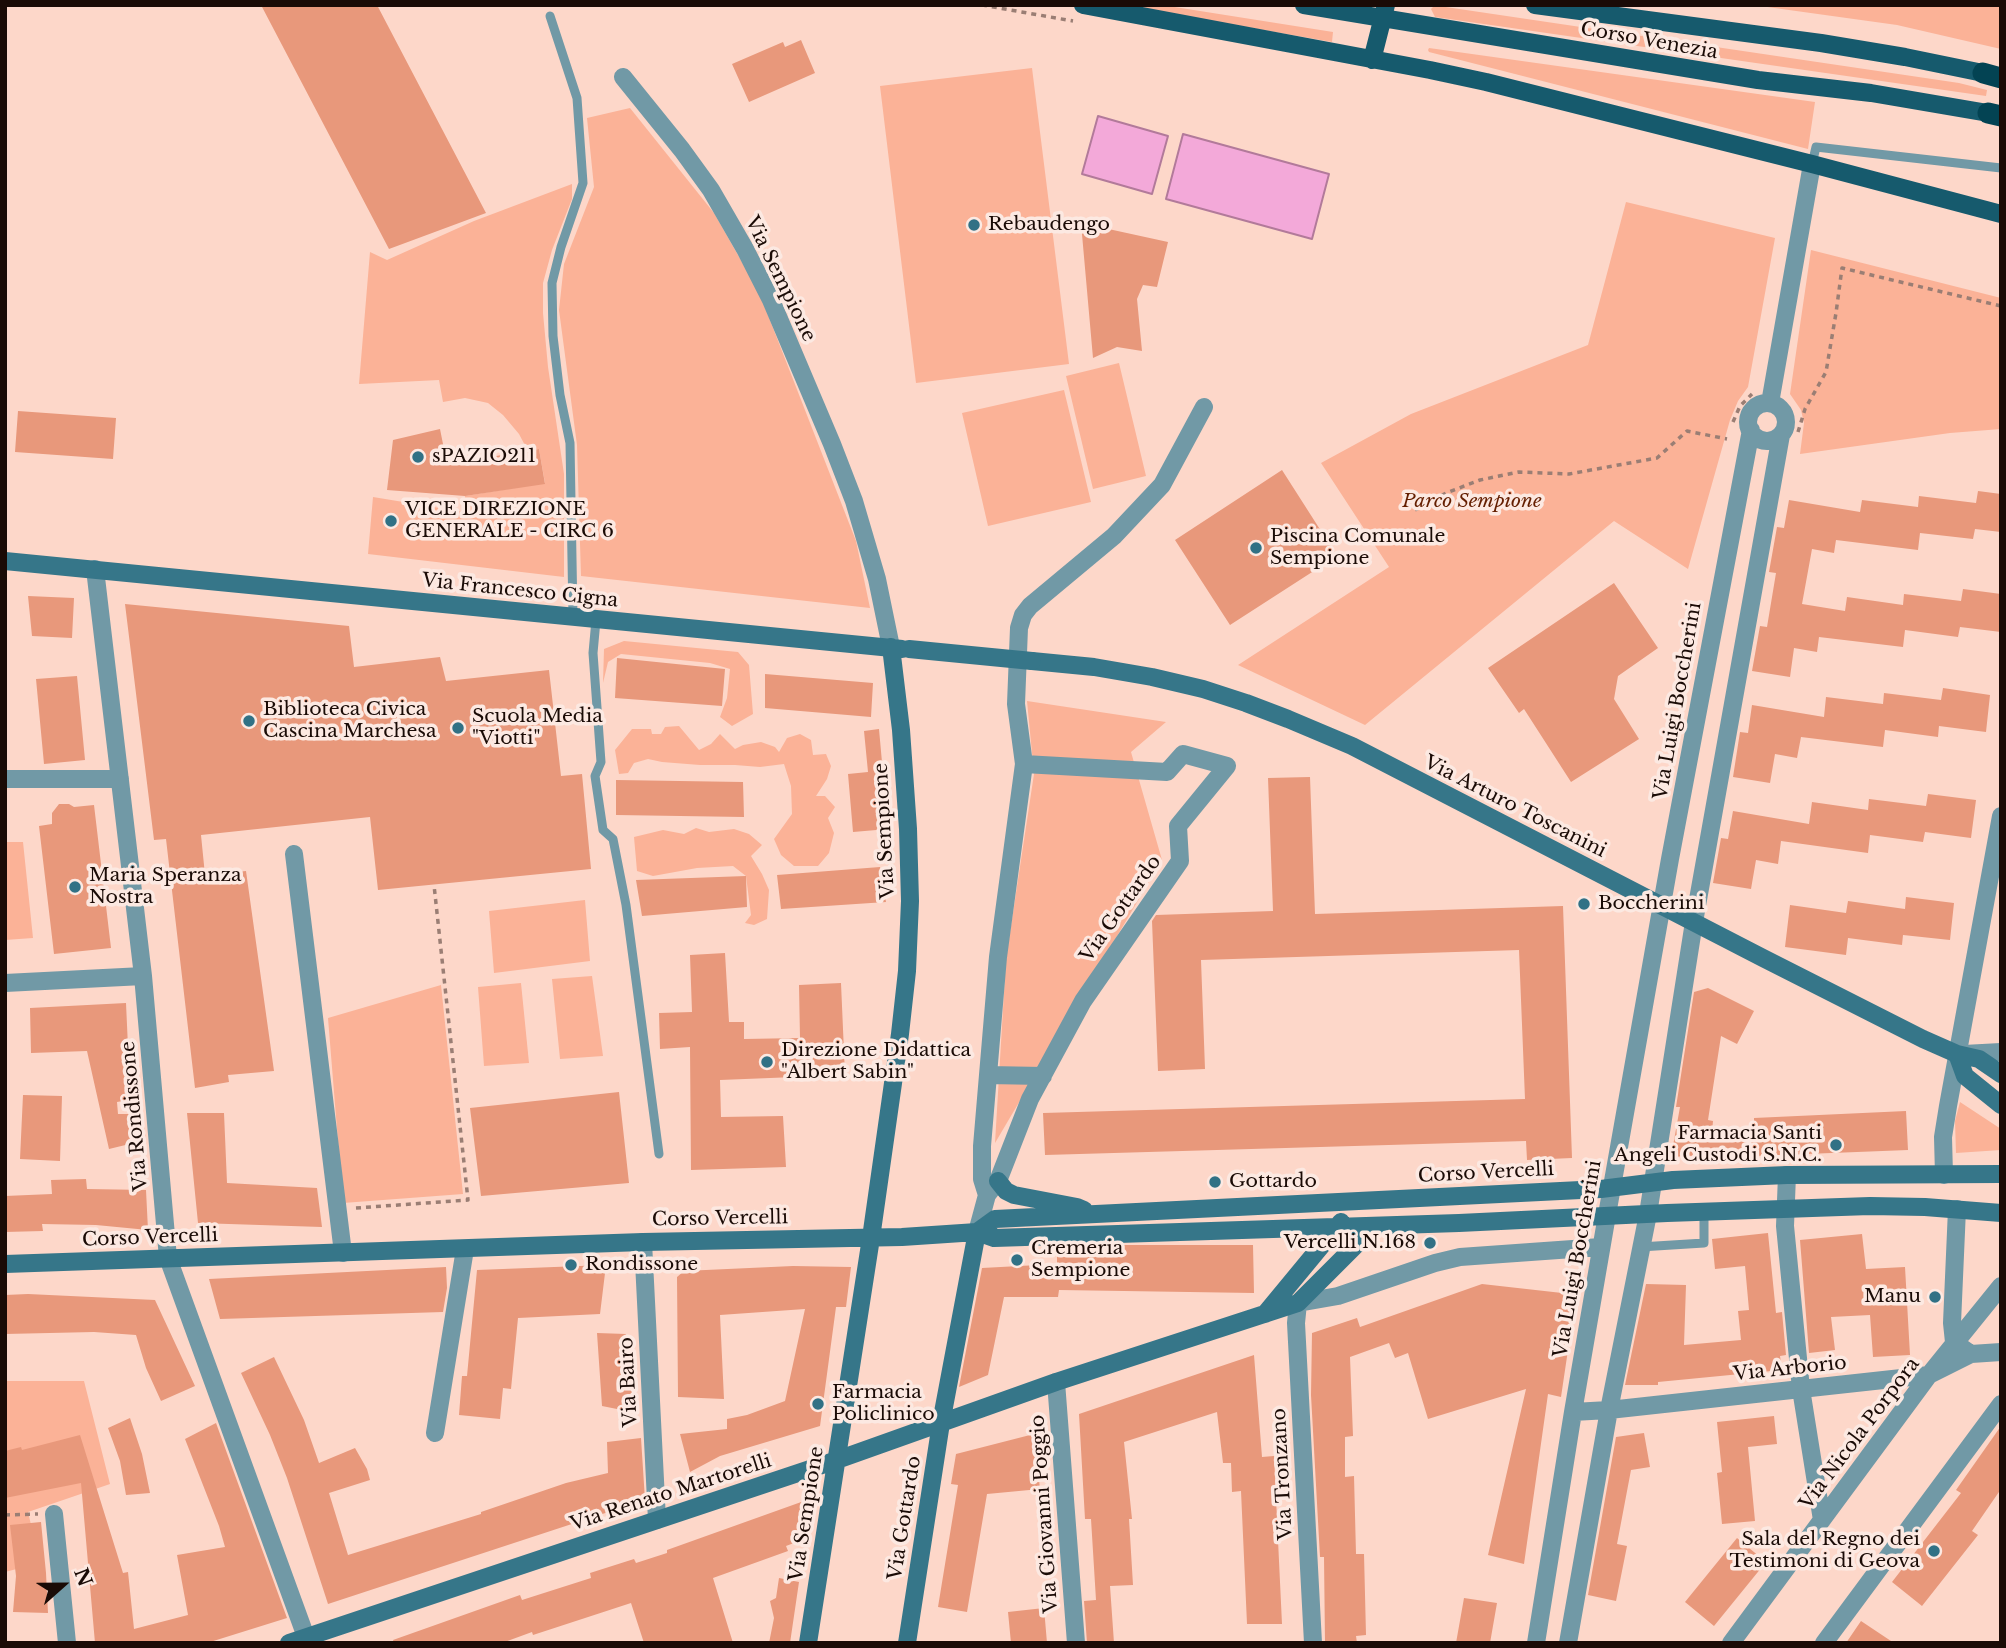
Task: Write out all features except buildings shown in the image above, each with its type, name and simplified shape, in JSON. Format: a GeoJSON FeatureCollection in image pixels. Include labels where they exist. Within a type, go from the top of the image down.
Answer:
{"type":"FeatureCollection","features":[{"type":"Feature","properties":{"kind":"main road","name":"Corso Venezia"},"geometry":{"type":"LineString","coordinates":[[1304,5],[1410,13],[1758,80],[1871,93],[1995,115]]}},
{"type":"Feature","properties":{"kind":"main road","name":"Corso Venezia"},"geometry":{"type":"LineString","coordinates":[[1535,5],[1821,43],[1905,57],[1992,76]]}},
{"type":"Feature","properties":{"kind":"main road"},"geometry":{"type":"LineString","coordinates":[[1642,5],[1688,26]]}},
{"type":"Feature","properties":{"kind":"main road"},"geometry":{"type":"LineString","coordinates":[[1372,60],[1384,11]]}},
{"type":"Feature","properties":{"kind":"main road"},"geometry":{"type":"LineString","coordinates":[[1078,13],[1372,60],[1486,82],[2001,214]]}},
{"type":"Feature","properties":{"kind":"street","name":"Via Sempione"},"geometry":{"type":"LineString","coordinates":[[623,77],[682,150],[710,190],[771,300],[854,501],[875,571],[891,647],[901,730],[907,810],[909,933],[903,1011],[808,1643]]}},
{"type":"Feature","properties":{"kind":"street"},"geometry":{"type":"LineString","coordinates":[[1770,403],[1812,164]]}},
{"type":"Feature","properties":{"kind":"street"},"geometry":{"type":"LineString","coordinates":[[1569,1643],[1609,1410],[1648,1214],[1694,922],[1781,435],[1786,425],[1784,413],[1776,405],[1759,405],[1751,413],[1749,424],[1757,438],[1772,440],[1781,435]]}},
{"type":"Feature","properties":{"kind":"street","name":"Via Gottardo"},"geometry":{"type":"LineString","coordinates":[[987,1195],[982,1179],[982,1146],[998,957],[1024,764],[1016,704],[1019,628],[1023,615],[1030,606],[1114,536],[1162,485],[1204,407]]}},
{"type":"Feature","properties":{"kind":"street","name":"Via Luigi Boccherini"},"geometry":{"type":"LineString","coordinates":[[1536,1643],[1601,1247],[1751,430]]}},
{"type":"Feature","properties":{"kind":"street","name":"Via Francesco Cigna"},"geometry":{"type":"LineString","coordinates":[[5,561],[1032,661]]}},
{"type":"Feature","properties":{"kind":"street","name":"Via Rondissone"},"geometry":{"type":"LineString","coordinates":[[95,569],[143,976],[168,1258],[298,1640]]}},
{"type":"Feature","properties":{"kind":"street","name":"Via Arturo Toscanini"},"geometry":{"type":"LineString","coordinates":[[1032,661],[1094,667],[1203,689],[1267,711],[1352,747],[1901,1028],[1957,1054],[1979,1059],[2001,1074]]}},
{"type":"Feature","properties":{"kind":"street","name":"Via Gottardo"},"geometry":{"type":"LineString","coordinates":[[907,1643],[941,1423],[977,1232],[987,1195],[998,1181],[1030,1099],[1083,1002],[1180,861],[1178,826],[1227,766],[1182,754],[1167,772],[1024,764]]}},
{"type":"Feature","properties":{"kind":"street"},"geometry":{"type":"LineString","coordinates":[[5,779],[120,779]]}},
{"type":"Feature","properties":{"kind":"street"},"geometry":{"type":"LineString","coordinates":[[1944,1175],[1944,1127],[2001,816]]}},
{"type":"Feature","properties":{"kind":"street"},"geometry":{"type":"LineString","coordinates":[[294,854],[343,1252]]}},
{"type":"Feature","properties":{"kind":"street"},"geometry":{"type":"LineString","coordinates":[[5,983],[143,976]]}},
{"type":"Feature","properties":{"kind":"street"},"geometry":{"type":"LineString","coordinates":[[1957,1054],[2001,1052]]}},
{"type":"Feature","properties":{"kind":"street"},"geometry":{"type":"LineString","coordinates":[[1957,1054],[1965,1076],[2001,1105]]}},
{"type":"Feature","properties":{"kind":"street"},"geometry":{"type":"LineString","coordinates":[[988,1075],[1043,1076]]}},
{"type":"Feature","properties":{"kind":"street","name":"Corso Vercelli"},"geometry":{"type":"LineString","coordinates":[[977,1232],[995,1219],[1612,1188],[1653,1182],[1787,1175],[2001,1174]]}},
{"type":"Feature","properties":{"kind":"street"},"geometry":{"type":"LineString","coordinates":[[1787,1175],[1785,1226],[1801,1389],[1822,1520]]}},
{"type":"Feature","properties":{"kind":"street"},"geometry":{"type":"LineString","coordinates":[[998,1181],[1006,1191],[1014,1195],[1077,1207],[1093,1214]]}},
{"type":"Feature","properties":{"kind":"street"},"geometry":{"type":"LineString","coordinates":[[1265,1314],[1339,1227],[1350,1201]]}},
{"type":"Feature","properties":{"kind":"street","name":"Corso Vercelli"},"geometry":{"type":"LineString","coordinates":[[5,1264],[643,1242],[871,1238],[977,1232],[995,1238],[1870,1206],[2001,1213]]}},
{"type":"Feature","properties":{"kind":"street"},"geometry":{"type":"LineString","coordinates":[[1957,1209],[1952,1323],[1954,1342],[1970,1354],[2001,1352]]}},
{"type":"Feature","properties":{"kind":"street","name":"Via Renato Martorelli"},"geometry":{"type":"LineString","coordinates":[[1298,1303],[1376,1226]]}},
{"type":"Feature","properties":{"kind":"street","name":"Via Bairo"},"geometry":{"type":"LineString","coordinates":[[643,1242],[657,1520]]}},
{"type":"Feature","properties":{"kind":"street","name":"Via Renato Martorelli"},"geometry":{"type":"LineString","coordinates":[[298,1640],[837,1460],[1056,1382],[1298,1303],[1330,1298],[1441,1261],[1468,1256],[1601,1247]]}},
{"type":"Feature","properties":{"kind":"street"},"geometry":{"type":"LineString","coordinates":[[435,1433],[464,1249]]}},
{"type":"Feature","properties":{"kind":"street","name":"Via Nicola Porpora"},"geometry":{"type":"LineString","coordinates":[[1731,1643],[1954,1342],[2001,1286]]}},
{"type":"Feature","properties":{"kind":"street","name":"Via Tronzano"},"geometry":{"type":"LineString","coordinates":[[1298,1303],[1296,1323],[1313,1643]]}},
{"type":"Feature","properties":{"kind":"street","name":"Via Arborio"},"geometry":{"type":"LineString","coordinates":[[1573,1412],[1930,1375],[1970,1354]]}},
{"type":"Feature","properties":{"kind":"street","name":"Via Giovanni Poggio"},"geometry":{"type":"LineString","coordinates":[[1056,1382],[1076,1643]]}},
{"type":"Feature","properties":{"kind":"street"},"geometry":{"type":"LineString","coordinates":[[1829,1639],[2001,1404]]}},
{"type":"Feature","properties":{"kind":"street"},"geometry":{"type":"LineString","coordinates":[[54,1514],[67,1643]]}},
{"type":"Feature","properties":{"kind":"lane"},"geometry":{"type":"LineString","coordinates":[[550,16],[577,98],[583,183],[552,283],[553,336],[560,395],[570,443],[573,618]]}},
{"type":"Feature","properties":{"kind":"lane"},"geometry":{"type":"LineString","coordinates":[[1812,164],[1816,147],[2001,168]]}},
{"type":"Feature","properties":{"kind":"lane"},"geometry":{"type":"LineString","coordinates":[[596,620],[593,653],[601,762],[595,775],[603,830],[612,839],[626,905],[659,1154]]}},
{"type":"Feature","properties":{"kind":"lane"},"geometry":{"type":"LineString","coordinates":[[1640,1248],[1704,1243],[1704,1212]]}},
{"type":"Feature","properties":{"kind":"path"},"geometry":{"type":"LineString","coordinates":[[982,5],[1078,13]]}},
{"type":"Feature","properties":{"kind":"path"},"geometry":{"type":"LineString","coordinates":[[1805,409],[1826,372],[1842,268],[2001,306]]}},
{"type":"Feature","properties":{"kind":"path"},"geometry":{"type":"LineString","coordinates":[[1415,510],[1446,493],[1480,480],[1519,472],[1569,474],[1657,458],[1687,431],[1727,439]]}},
{"type":"Feature","properties":{"kind":"path"},"geometry":{"type":"LineString","coordinates":[[336,1210],[468,1200],[434,885]]}},
{"type":"Feature","properties":{"kind":"path"},"geometry":{"type":"LineString","coordinates":[[5,1515],[54,1514]]}},
{"type":"Feature","properties":{"kind":"green space"},"geometry":{"type":"Polygon","coordinates":[[[1120,5],[1162,5],[1333,32],[1332,42],[1120,5]]]}},
{"type":"Feature","properties":{"kind":"green space"},"geometry":{"type":"Polygon","coordinates":[[[1753,5],[2001,5],[2001,49],[1897,25],[1753,5]]]}},
{"type":"Feature","properties":{"kind":"green space"},"geometry":{"type":"Polygon","coordinates":[[[1439,6],[1959,83],[1987,90],[1986,96],[1435,17],[1431,9],[1439,6]]]}},
{"type":"Feature","properties":{"kind":"green space"},"geometry":{"type":"Polygon","coordinates":[[[1429,48],[1815,102],[1808,149],[1429,52],[1429,48]]]}},
{"type":"Feature","properties":{"kind":"green space","name":"Rebaudengo"},"geometry":{"type":"Polygon","coordinates":[[[1032,68],[1069,364],[916,383],[880,86],[1032,68]]]}},
{"type":"Feature","properties":{"kind":"green space"},"geometry":{"type":"Polygon","coordinates":[[[630,108],[714,213],[759,292],[856,541],[870,608],[581,576],[577,445],[559,310],[564,264],[594,187],[587,118],[630,108]]]}},
{"type":"Feature","properties":{"kind":"green space"},"geometry":{"type":"Polygon","coordinates":[[[572,184],[572,199],[552,250],[543,283],[548,367],[564,474],[564,577],[368,554],[373,497],[464,512],[465,496],[545,483],[539,449],[528,451],[519,434],[503,415],[488,403],[465,398],[443,402],[439,380],[359,384],[370,252],[387,260],[474,221],[572,184]]]}},
{"type":"Feature","properties":{"kind":"green space","name":"Parco Sempione"},"geometry":{"type":"Polygon","coordinates":[[[1626,202],[1775,238],[1748,387],[1730,420],[1688,569],[1614,521],[1365,725],[1238,665],[1389,567],[1321,463],[1411,414],[1588,345],[1626,202]]]}},
{"type":"Feature","properties":{"kind":"green space"},"geometry":{"type":"Polygon","coordinates":[[[1811,250],[2001,298],[2001,429],[1950,433],[1800,454],[1804,423],[1801,410],[1790,394],[1811,250]]]}},
{"type":"Feature","properties":{"kind":"green space"},"geometry":{"type":"Polygon","coordinates":[[[1119,363],[1146,476],[1093,489],[1066,376],[1119,363]]]}},
{"type":"Feature","properties":{"kind":"green space"},"geometry":{"type":"Polygon","coordinates":[[[1064,390],[1091,502],[988,526],[962,413],[1064,390]]]}},
{"type":"Feature","properties":{"kind":"green space"},"geometry":{"type":"Polygon","coordinates":[[[624,641],[738,652],[749,665],[753,714],[732,726],[720,717],[727,698],[730,669],[710,663],[621,654],[608,662],[603,683],[604,649],[624,641]]]}},
{"type":"Feature","properties":{"kind":"green space"},"geometry":{"type":"Polygon","coordinates":[[[1027,701],[1166,722],[1131,752],[1162,860],[995,1143],[1006,959],[1034,774],[1027,701]]]}},
{"type":"Feature","properties":{"kind":"green space"},"geometry":{"type":"Polygon","coordinates":[[[679,726],[699,750],[711,744],[720,734],[735,749],[761,742],[775,747],[779,752],[787,738],[800,734],[811,740],[813,755],[826,754],[831,766],[827,779],[816,796],[825,796],[835,807],[828,818],[834,833],[829,853],[818,866],[794,866],[781,855],[774,839],[792,814],[791,786],[784,764],[760,767],[700,765],[648,759],[634,763],[628,773],[619,774],[615,750],[632,729],[651,729],[652,734],[661,734],[665,727],[679,726]]]}},
{"type":"Feature","properties":{"kind":"green space"},"geometry":{"type":"Polygon","coordinates":[[[696,828],[709,832],[734,829],[749,834],[762,845],[751,856],[769,890],[767,919],[754,925],[745,923],[751,915],[746,876],[733,866],[697,868],[653,876],[637,871],[634,837],[663,830],[684,834],[696,828]]]}},
{"type":"Feature","properties":{"kind":"green space"},"geometry":{"type":"Polygon","coordinates":[[[5,842],[23,842],[33,938],[5,940],[5,842]]]}},
{"type":"Feature","properties":{"kind":"green space"},"geometry":{"type":"Polygon","coordinates":[[[585,900],[590,961],[494,973],[489,911],[585,900]]]}},
{"type":"Feature","properties":{"kind":"green space"},"geometry":{"type":"Polygon","coordinates":[[[592,976],[603,1056],[560,1059],[552,979],[592,976]]]}},
{"type":"Feature","properties":{"kind":"green space"},"geometry":{"type":"Polygon","coordinates":[[[521,983],[529,1063],[484,1066],[478,987],[521,983]]]}},
{"type":"Feature","properties":{"kind":"green space"},"geometry":{"type":"Polygon","coordinates":[[[441,985],[463,1194],[343,1203],[328,1018],[441,985]]]}},
{"type":"Feature","properties":{"kind":"green space"},"geometry":{"type":"Polygon","coordinates":[[[1960,1102],[2001,1129],[2001,1150],[1956,1153],[1955,1121],[1960,1102]]]}},
{"type":"Feature","properties":{"kind":"green space"},"geometry":{"type":"Polygon","coordinates":[[[5,1381],[84,1381],[110,1484],[28,1512],[40,1563],[5,1572],[5,1381]]]}},
{"type":"Feature","properties":{"kind":"shaded area"},"geometry":{"type":"Polygon","coordinates":[[[1098,116],[1168,136],[1152,194],[1082,174],[1098,116]]]}},
{"type":"Feature","properties":{"kind":"shaded area"},"geometry":{"type":"Polygon","coordinates":[[[1183,134],[1329,174],[1312,239],[1166,199],[1183,134]]]}},
{"type":"Feature","properties":{"kind":"place","name":"Rebaudengo"},"geometry":{"type":"Point","coordinates":[974,225]}},
{"type":"Feature","properties":{"kind":"place","name":"sPAZIO211"},"geometry":{"type":"Point","coordinates":[418,457]}},
{"type":"Feature","properties":{"kind":"place","name":"VICE DIREZIONE GENERALE - CIRC 6"},"geometry":{"type":"Point","coordinates":[391,521]}},
{"type":"Feature","properties":{"kind":"place","name":"Piscina Comunale Sempione"},"geometry":{"type":"Point","coordinates":[1256,548]}},
{"type":"Feature","properties":{"kind":"place","name":"Biblioteca Civica Cascina Marchesa"},"geometry":{"type":"Point","coordinates":[249,721]}},
{"type":"Feature","properties":{"kind":"place","name":"Scuola Media \"Viotti\""},"geometry":{"type":"Point","coordinates":[458,728]}},
{"type":"Feature","properties":{"kind":"place","name":"Maria Speranza Nostra"},"geometry":{"type":"Point","coordinates":[75,887]}},
{"type":"Feature","properties":{"kind":"place","name":"Boccherini"},"geometry":{"type":"Point","coordinates":[1584,904]}},
{"type":"Feature","properties":{"kind":"place","name":"Direzione Didattica \"Albert Sabin\""},"geometry":{"type":"Point","coordinates":[767,1062]}},
{"type":"Feature","properties":{"kind":"place","name":"Farmacia Santi Angeli Custodi S.N.C."},"geometry":{"type":"Point","coordinates":[1836,1145]}},
{"type":"Feature","properties":{"kind":"place","name":"Gottardo"},"geometry":{"type":"Point","coordinates":[1215,1182]}},
{"type":"Feature","properties":{"kind":"place","name":"Vercelli N.168"},"geometry":{"type":"Point","coordinates":[1430,1243]}},
{"type":"Feature","properties":{"kind":"place","name":"Cremeria Sempione"},"geometry":{"type":"Point","coordinates":[1017,1260]}},
{"type":"Feature","properties":{"kind":"place","name":"Rondissone"},"geometry":{"type":"Point","coordinates":[571,1265]}},
{"type":"Feature","properties":{"kind":"place","name":"Manu"},"geometry":{"type":"Point","coordinates":[1935,1297]}},
{"type":"Feature","properties":{"kind":"place","name":"Farmacia Policlinico"},"geometry":{"type":"Point","coordinates":[818,1404]}},
{"type":"Feature","properties":{"kind":"place","name":"Sala del Regno dei Testimoni di Geova"},"geometry":{"type":"Point","coordinates":[1934,1551]}}]}
